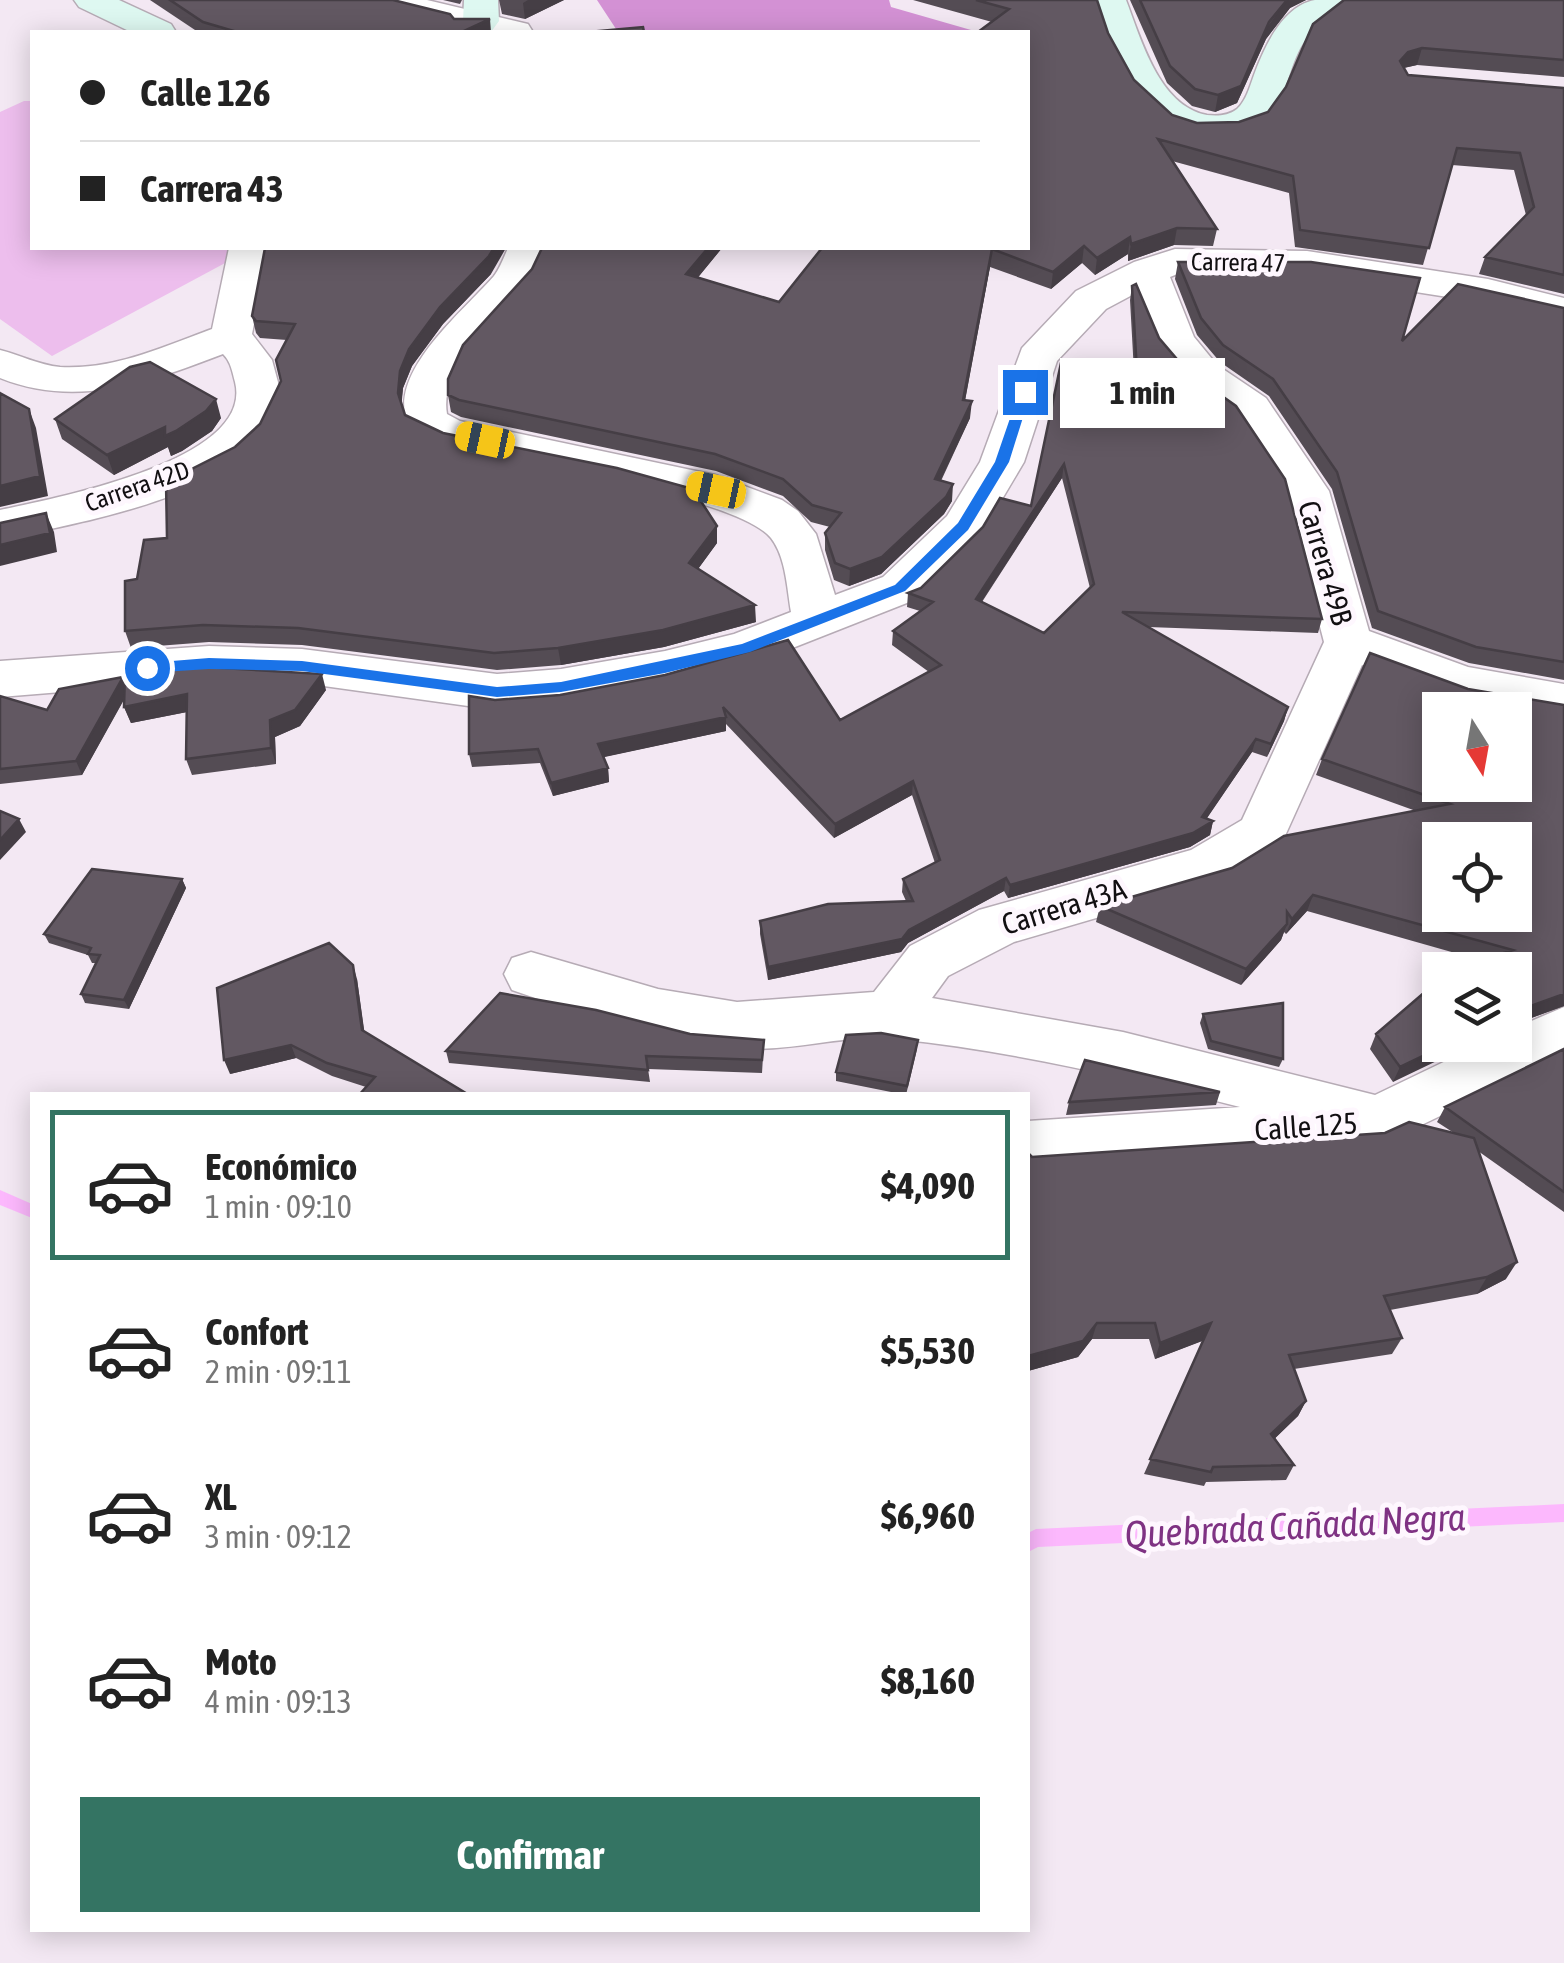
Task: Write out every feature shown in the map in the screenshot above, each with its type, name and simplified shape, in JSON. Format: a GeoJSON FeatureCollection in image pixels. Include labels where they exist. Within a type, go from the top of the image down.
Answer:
{"type":"FeatureCollection","features":[{"type":"Feature","properties":{"kind":"street"},"geometry":{"type":"LineString","coordinates":[[91,0],[154,30]]}},
{"type":"Feature","properties":{"kind":"street"},"geometry":{"type":"LineString","coordinates":[[384,0],[488,22]]}},
{"type":"Feature","properties":{"kind":"street"},"geometry":{"type":"LineString","coordinates":[[1109,0],[1130,56],[1157,102],[1184,120],[1211,127],[1251,117],[1293,31],[1336,0]]}},
{"type":"Feature","properties":{"kind":"street"},"geometry":{"type":"LineString","coordinates":[[0,363],[45,380],[90,382],[134,371],[230,336],[249,250]]}},
{"type":"Feature","properties":{"kind":"street"},"geometry":{"type":"LineString","coordinates":[[527,250],[514,277],[455,340],[434,374],[424,405],[427,422],[447,432],[716,490],[758,505],[787,525],[801,543],[816,620]]}},
{"type":"Feature","properties":{"kind":"street","name":"Carrera 47"},"geometry":{"type":"LineString","coordinates":[[0,679],[227,664],[302,666],[497,692],[561,687],[665,668],[745,648],[900,588],[963,526],[1002,462],[1036,357],[1091,300],[1148,271],[1174,261],[1307,263],[1488,291],[1564,311]]}},
{"type":"Feature","properties":{"kind":"street","name":"Carrera 49B"},"geometry":{"type":"LineString","coordinates":[[1148,271],[1174,342],[1202,374],[1252,408],[1307,491],[1348,642],[1262,833]]}},
{"type":"Feature","properties":{"kind":"street","name":"Carrera 42D"},"geometry":{"type":"LineString","coordinates":[[0,524],[149,487],[216,457],[252,423],[261,393],[252,361],[230,336]]}},
{"type":"Feature","properties":{"kind":"street"},"geometry":{"type":"LineString","coordinates":[[1348,642],[1462,684],[1564,702]]}},
{"type":"Feature","properties":{"kind":"street","name":"Carrera 43A"},"geometry":{"type":"LineString","coordinates":[[888,1015],[929,960],[998,926],[1207,866],[1262,833]]}},
{"type":"Feature","properties":{"kind":"street"},"geometry":{"type":"LineString","coordinates":[[531,974],[624,1004],[737,1026],[888,1015],[1111,1050],[1348,1110],[1376,1122]]}},
{"type":"Feature","properties":{"kind":"street","name":"Calle 125"},"geometry":{"type":"LineString","coordinates":[[1030,1146],[1376,1122],[1564,1030]]}},
{"type":"Feature","properties":{"kind":"shaded area"},"geometry":{"type":"Polygon","coordinates":[[[597,0],[889,0],[891,7],[971,30],[617,30],[597,0]]]}},
{"type":"Feature","properties":{"kind":"shaded area"},"geometry":{"type":"Polygon","coordinates":[[[30,101],[30,250],[227,250],[227,262],[52,356],[0,319],[0,112],[30,101]]]}},
{"type":"Feature","properties":{"kind":"building"},"geometry":{"type":"Polygon","coordinates":[[[170,0],[393,0],[450,14],[454,19],[490,19],[466,30],[230,30],[203,22],[170,0]]]}},
{"type":"Feature","properties":{"kind":"building"},"geometry":{"type":"Polygon","coordinates":[[[976,0],[1097,0],[1108,33],[1134,80],[1172,115],[1197,123],[1239,122],[1268,112],[1286,87],[1313,24],[1344,0],[1564,0],[1564,60],[1422,48],[1408,52],[1400,61],[1408,75],[1564,88],[1564,275],[1485,257],[1534,207],[1520,153],[1457,148],[1429,248],[1300,230],[1293,176],[1158,139],[1217,229],[1177,228],[1131,244],[1130,237],[1097,258],[1084,246],[1053,272],[995,250],[1030,250],[1030,30],[981,30],[1009,9],[976,0]]]}},
{"type":"Feature","properties":{"kind":"building"},"geometry":{"type":"Polygon","coordinates":[[[1140,0],[1287,0],[1269,22],[1241,86],[1218,95],[1195,89],[1170,66],[1140,0]]]}},
{"type":"Feature","properties":{"kind":"building"},"geometry":{"type":"Polygon","coordinates":[[[265,250],[493,250],[440,307],[409,349],[400,371],[398,393],[405,415],[443,433],[617,468],[693,489],[717,526],[689,563],[755,605],[663,630],[558,648],[494,653],[298,628],[203,625],[125,631],[125,581],[137,579],[144,540],[167,538],[166,482],[235,447],[260,424],[281,381],[276,360],[295,324],[256,321],[252,316],[265,250]]]}},
{"type":"Feature","properties":{"kind":"building"},"geometry":{"type":"Polygon","coordinates":[[[541,250],[706,250],[686,274],[779,302],[820,250],[992,250],[963,400],[972,401],[935,479],[953,484],[946,497],[882,557],[850,569],[835,563],[825,533],[841,513],[812,505],[783,479],[715,454],[448,395],[448,379],[463,345],[532,269],[541,250]]]}},
{"type":"Feature","properties":{"kind":"building"},"geometry":{"type":"Polygon","coordinates":[[[1178,262],[1311,262],[1420,278],[1402,341],[1458,284],[1564,308],[1564,662],[1476,647],[1378,611],[1337,472],[1273,379],[1223,345],[1201,318],[1178,262]]]}},
{"type":"Feature","properties":{"kind":"building"},"geometry":{"type":"Polygon","coordinates":[[[1136,284],[1159,338],[1188,372],[1236,406],[1285,479],[1322,619],[1122,612],[1288,707],[1271,744],[1256,739],[1202,817],[1213,821],[1193,833],[1010,885],[1006,878],[909,930],[902,939],[768,967],[760,921],[828,904],[913,901],[903,879],[940,860],[913,781],[835,824],[723,707],[726,717],[598,744],[608,768],[551,783],[538,749],[469,754],[469,696],[495,700],[560,695],[665,675],[788,640],[840,720],[941,665],[893,631],[933,602],[908,593],[921,588],[983,527],[1000,498],[1031,506],[1061,363],[1137,372],[1132,286],[1136,284]],[[1064,464],[976,599],[1044,633],[1094,584],[1064,464]]]}},
{"type":"Feature","properties":{"kind":"building"},"geometry":{"type":"Polygon","coordinates":[[[150,362],[216,399],[206,411],[176,431],[165,436],[165,427],[107,455],[55,419],[130,367],[150,362]]]}},
{"type":"Feature","properties":{"kind":"building"},"geometry":{"type":"Polygon","coordinates":[[[0,393],[29,409],[40,476],[0,486],[0,393]]]}},
{"type":"Feature","properties":{"kind":"building"},"geometry":{"type":"Polygon","coordinates":[[[46,513],[50,533],[0,545],[0,523],[46,513]]]}},
{"type":"Feature","properties":{"kind":"building"},"geometry":{"type":"Polygon","coordinates":[[[1370,653],[1486,692],[1422,692],[1422,794],[1322,759],[1370,653]]]}},
{"type":"Feature","properties":{"kind":"building"},"geometry":{"type":"Polygon","coordinates":[[[204,667],[322,674],[295,710],[270,720],[271,748],[186,759],[187,694],[124,707],[125,674],[204,667]]]}},
{"type":"Feature","properties":{"kind":"building"},"geometry":{"type":"Polygon","coordinates":[[[123,677],[76,761],[0,769],[0,696],[47,710],[59,689],[123,677]]]}},
{"type":"Feature","properties":{"kind":"building"},"geometry":{"type":"Polygon","coordinates":[[[1532,700],[1564,705],[1564,994],[1532,1005],[1532,952],[1507,952],[1513,950],[1448,932],[1532,932],[1532,822],[1422,822],[1422,925],[1313,895],[1292,919],[1287,912],[1287,924],[1246,969],[1100,906],[1232,868],[1284,836],[1450,804],[1444,802],[1532,802],[1532,700]]]}},
{"type":"Feature","properties":{"kind":"building"},"geometry":{"type":"Polygon","coordinates":[[[0,811],[19,819],[0,840],[0,811]]]}},
{"type":"Feature","properties":{"kind":"building"},"geometry":{"type":"Polygon","coordinates":[[[92,869],[182,879],[124,1000],[81,994],[100,955],[88,954],[91,948],[44,934],[92,869]]]}},
{"type":"Feature","properties":{"kind":"building"},"geometry":{"type":"Polygon","coordinates":[[[329,943],[353,965],[362,1030],[464,1092],[362,1092],[375,1077],[327,1063],[291,1045],[224,1060],[217,988],[329,943]]]}},
{"type":"Feature","properties":{"kind":"building"},"geometry":{"type":"Polygon","coordinates":[[[500,993],[596,1010],[690,1034],[764,1040],[762,1060],[646,1056],[648,1070],[446,1051],[500,993]]]}},
{"type":"Feature","properties":{"kind":"building"},"geometry":{"type":"Polygon","coordinates":[[[1422,994],[1422,1056],[1400,1067],[1376,1034],[1422,994]]]}},
{"type":"Feature","properties":{"kind":"building"},"geometry":{"type":"Polygon","coordinates":[[[1283,1003],[1283,1059],[1211,1041],[1203,1014],[1283,1003]]]}},
{"type":"Feature","properties":{"kind":"building"},"geometry":{"type":"Polygon","coordinates":[[[881,1033],[918,1040],[907,1086],[836,1072],[846,1035],[881,1033]]]}},
{"type":"Feature","properties":{"kind":"building"},"geometry":{"type":"Polygon","coordinates":[[[1564,1049],[1564,1192],[1445,1107],[1564,1049]]]}},
{"type":"Feature","properties":{"kind":"building"},"geometry":{"type":"Polygon","coordinates":[[[1085,1060],[1220,1092],[1069,1102],[1085,1060]]]}},
{"type":"Feature","properties":{"kind":"building"},"geometry":{"type":"Polygon","coordinates":[[[1409,1122],[1474,1138],[1517,1262],[1487,1277],[1384,1296],[1402,1338],[1289,1355],[1306,1401],[1271,1434],[1294,1465],[1213,1467],[1211,1472],[1150,1459],[1211,1323],[1160,1343],[1155,1323],[1097,1323],[1083,1341],[1030,1355],[1030,1155],[1385,1133],[1409,1122]]]}},
{"type":"Feature","properties":{"kind":"waterway","name":"Quebrada Cañada Negra"},"geometry":{"type":"LineString","coordinates":[[0,1197],[30,1210]]}},
{"type":"Feature","properties":{"kind":"waterway","name":"Quebrada Cañada Negra"},"geometry":{"type":"LineString","coordinates":[[1030,1542],[1036,1538],[1564,1513]]}},
{"type":"Feature","properties":{"kind":"route"},"geometry":{"type":"LineString","coordinates":[[147,668],[209,664],[302,666],[497,692],[561,687],[745,648],[900,588],[963,526],[1002,462],[1025,392]]}}]}
